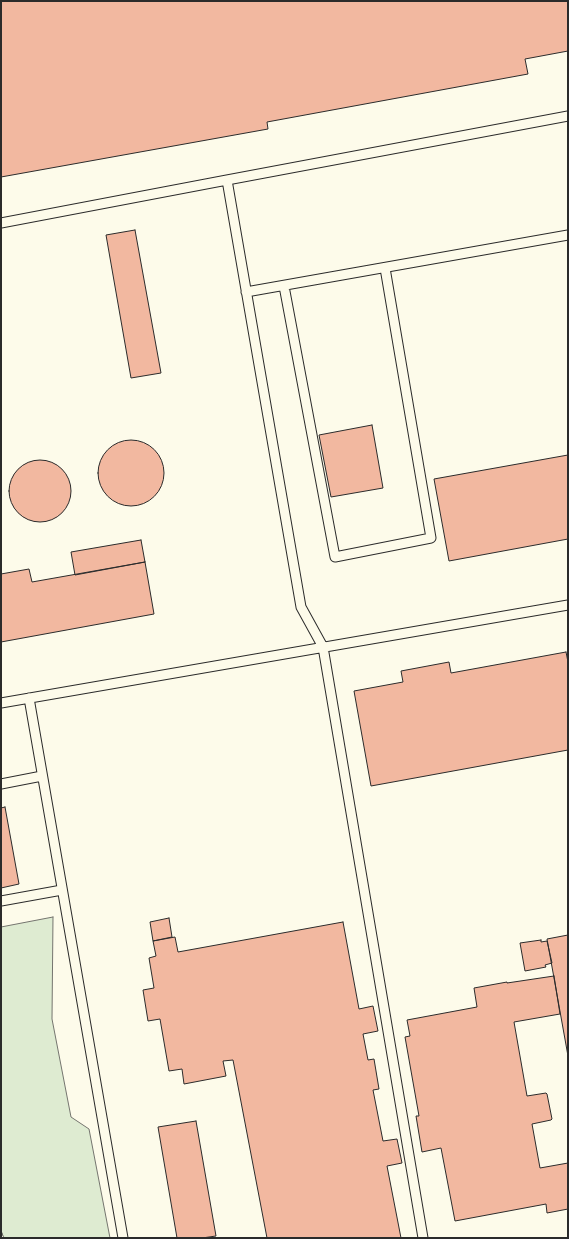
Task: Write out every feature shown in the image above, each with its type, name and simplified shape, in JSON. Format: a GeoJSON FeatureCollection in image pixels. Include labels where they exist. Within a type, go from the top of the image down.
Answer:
{"type":"FeatureCollection","features":[{"type":"Feature","properties":{"kind":"lane"},"geometry":{"type":"LineString","coordinates":[[1,223],[568,116]]}},
{"type":"Feature","properties":{"kind":"lane"},"geometry":{"type":"LineString","coordinates":[[227,180],[301,607],[323,647],[423,1238]]}},
{"type":"Feature","properties":{"kind":"lane"},"geometry":{"type":"LineString","coordinates":[[246,292],[568,235]]}},
{"type":"Feature","properties":{"kind":"lane"},"geometry":{"type":"LineString","coordinates":[[284,286],[335,557],[431,538],[385,268]]}},
{"type":"Feature","properties":{"kind":"lane"},"geometry":{"type":"LineString","coordinates":[[1,703],[568,605]]}},
{"type":"Feature","properties":{"kind":"lane"},"geometry":{"type":"LineString","coordinates":[[29,698],[123,1238]]}},
{"type":"Feature","properties":{"kind":"lane"},"geometry":{"type":"LineString","coordinates":[[1,784],[42,776]]}},
{"type":"Feature","properties":{"kind":"lane"},"geometry":{"type":"LineString","coordinates":[[1,901],[62,890]]}},
{"type":"Feature","properties":{"kind":"path"},"geometry":{"type":"LineString","coordinates":[[1,1233],[3,1238]]}},
{"type":"Feature","properties":{"kind":"green space"},"geometry":{"type":"Polygon","coordinates":[[[53,917],[52,1019],[71,1117],[89,1129],[110,1238],[4,1238],[1,1231],[1,927],[53,917]]]}},
{"type":"Feature","properties":{"kind":"building"},"geometry":{"type":"Polygon","coordinates":[[[1,1],[568,1],[568,51],[525,59],[528,74],[267,122],[268,129],[1,177],[1,1]]]}},
{"type":"Feature","properties":{"kind":"building"},"geometry":{"type":"Polygon","coordinates":[[[135,230],[161,373],[131,378],[106,235],[135,230]]]}},
{"type":"Feature","properties":{"kind":"building"},"geometry":{"type":"Polygon","coordinates":[[[372,425],[383,488],[331,497],[319,435],[372,425]]]}},
{"type":"Feature","properties":{"kind":"building"},"geometry":{"type":"Polygon","coordinates":[[[125,440],[137,440],[149,445],[159,455],[164,467],[162,486],[149,501],[137,506],[125,506],[113,501],[103,491],[98,479],[98,467],[103,455],[113,445],[125,440]]]}},
{"type":"Feature","properties":{"kind":"building"},"geometry":{"type":"Polygon","coordinates":[[[568,455],[568,539],[449,561],[434,479],[568,455]]]}},
{"type":"Feature","properties":{"kind":"building"},"geometry":{"type":"Polygon","coordinates":[[[40,460],[52,462],[62,469],[69,479],[71,491],[69,503],[62,513],[52,520],[40,522],[28,520],[18,513],[11,503],[9,491],[11,479],[18,469],[28,462],[40,460]]]}},
{"type":"Feature","properties":{"kind":"building"},"geometry":{"type":"Polygon","coordinates":[[[141,540],[145,562],[75,575],[71,552],[141,540]]]}},
{"type":"Feature","properties":{"kind":"building"},"geometry":{"type":"Polygon","coordinates":[[[145,562],[154,614],[1,642],[1,574],[29,569],[32,582],[145,562]]]}},
{"type":"Feature","properties":{"kind":"building"},"geometry":{"type":"Polygon","coordinates":[[[566,652],[568,662],[568,750],[371,786],[354,691],[403,682],[401,671],[449,662],[451,673],[566,652]]]}},
{"type":"Feature","properties":{"kind":"building"},"geometry":{"type":"Polygon","coordinates":[[[5,807],[19,884],[1,888],[1,808],[5,807]]]}},
{"type":"Feature","properties":{"kind":"building"},"geometry":{"type":"Polygon","coordinates":[[[169,918],[172,937],[153,941],[150,922],[169,918]]]}},
{"type":"Feature","properties":{"kind":"building"},"geometry":{"type":"Polygon","coordinates":[[[343,922],[359,1009],[373,1006],[378,1031],[363,1034],[368,1060],[374,1059],[379,1089],[373,1090],[383,1141],[397,1139],[402,1163],[387,1166],[401,1238],[267,1238],[233,1060],[223,1061],[226,1076],[184,1084],[182,1069],[169,1071],[160,1019],[148,1021],[143,990],[154,988],[149,958],[156,956],[153,941],[175,937],[178,952],[343,922]]]}},
{"type":"Feature","properties":{"kind":"building"},"geometry":{"type":"Polygon","coordinates":[[[568,935],[568,1056],[547,939],[568,935]]]}},
{"type":"Feature","properties":{"kind":"building"},"geometry":{"type":"Polygon","coordinates":[[[541,940],[541,942],[547,941],[552,963],[545,965],[546,967],[525,971],[520,943],[541,940]]]}},
{"type":"Feature","properties":{"kind":"building"},"geometry":{"type":"Polygon","coordinates":[[[554,976],[560,1014],[514,1022],[527,1096],[546,1093],[552,1119],[532,1124],[540,1168],[568,1163],[568,1209],[547,1213],[546,1204],[455,1221],[441,1148],[422,1152],[416,1116],[419,1116],[405,1037],[410,1036],[407,1020],[477,1007],[474,988],[554,976]]]}},
{"type":"Feature","properties":{"kind":"building"},"geometry":{"type":"Polygon","coordinates":[[[196,1121],[216,1236],[202,1238],[177,1238],[158,1127],[196,1121]]]}}]}
